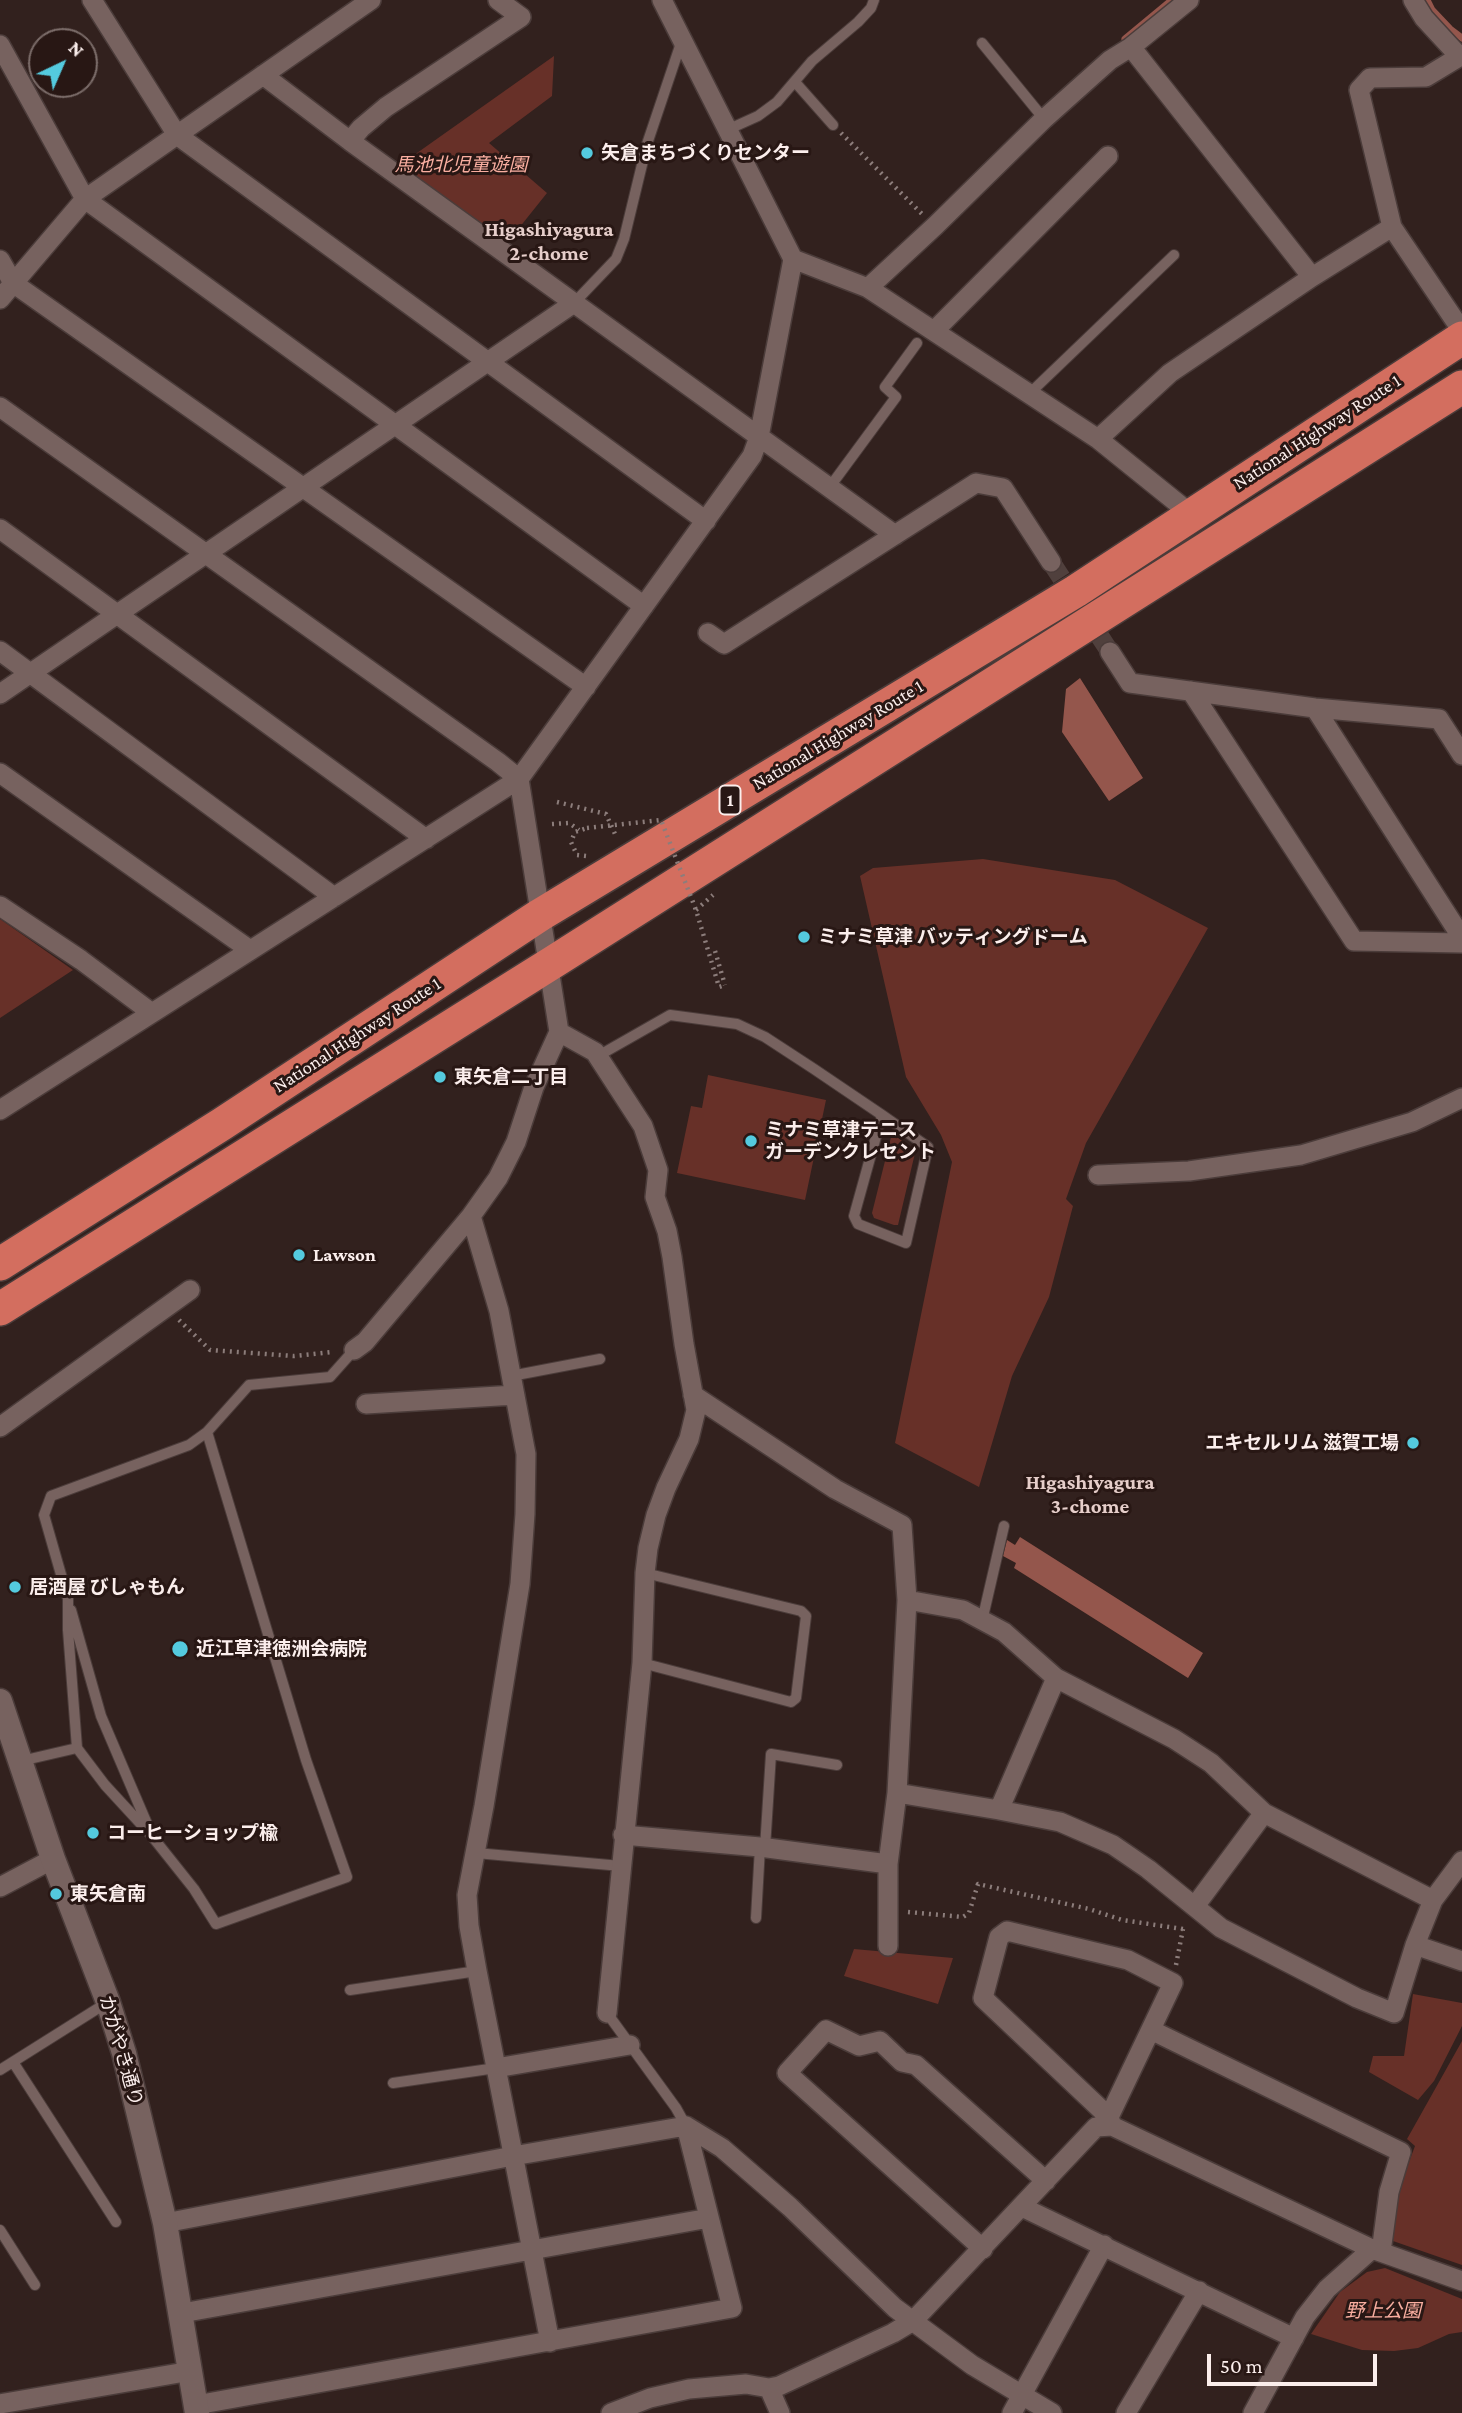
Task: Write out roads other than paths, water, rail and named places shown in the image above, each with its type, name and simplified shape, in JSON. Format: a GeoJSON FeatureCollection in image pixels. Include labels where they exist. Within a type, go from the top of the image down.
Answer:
{"type":"FeatureCollection","features":[{"type":"Feature","properties":{"kind":"highway","name":"National Highway Route 1"},"geometry":{"type":"LineString","coordinates":[[0,1264],[233,1117],[540,915],[1076,591],[1462,338]]}},
{"type":"Feature","properties":{"kind":"highway","name":"National Highway Route 1"},"geometry":{"type":"LineString","coordinates":[[0,1309],[548,966],[1462,387]]}},
{"type":"Feature","properties":{"kind":"street"},"geometry":{"type":"LineString","coordinates":[[92,0],[177,135],[706,521]]}},
{"type":"Feature","properties":{"kind":"street"},"geometry":{"type":"LineString","coordinates":[[0,299],[85,199],[371,0]]}},
{"type":"Feature","properties":{"kind":"street"},"geometry":{"type":"LineString","coordinates":[[350,141],[386,107],[521,16],[498,0]]}},
{"type":"Feature","properties":{"kind":"street"},"geometry":{"type":"LineString","coordinates":[[0,1110],[519,779],[752,456],[793,259],[662,0]]}},
{"type":"Feature","properties":{"kind":"street"},"geometry":{"type":"LineString","coordinates":[[1413,0],[1424,18],[1461,56],[1426,77],[1370,78],[1359,90],[1392,228],[1462,331]]}},
{"type":"Feature","properties":{"kind":"street"},"geometry":{"type":"LineString","coordinates":[[868,288],[1044,119],[1179,3]]}},
{"type":"Feature","properties":{"kind":"street"},"geometry":{"type":"LineString","coordinates":[[0,46],[85,199],[644,606]]}},
{"type":"Feature","properties":{"kind":"street"},"geometry":{"type":"LineString","coordinates":[[1131,47],[1312,277]]}},
{"type":"Feature","properties":{"kind":"street"},"geometry":{"type":"LineString","coordinates":[[263,75],[350,141],[895,535]]}},
{"type":"Feature","properties":{"kind":"street"},"geometry":{"type":"LineString","coordinates":[[934,331],[1108,156]]}},
{"type":"Feature","properties":{"kind":"street"},"geometry":{"type":"LineString","coordinates":[[1098,439],[1170,373],[1312,277],[1392,228]]}},
{"type":"Feature","properties":{"kind":"street"},"geometry":{"type":"LineString","coordinates":[[793,259],[868,288],[1098,439],[1191,514]]}},
{"type":"Feature","properties":{"kind":"street"},"geometry":{"type":"LineString","coordinates":[[0,260],[13,283],[586,687]]}},
{"type":"Feature","properties":{"kind":"street"},"geometry":{"type":"LineString","coordinates":[[0,694],[574,303]]}},
{"type":"Feature","properties":{"kind":"street"},"geometry":{"type":"LineString","coordinates":[[0,407],[519,779],[559,1032],[534,1087],[516,1142],[498,1178],[471,1216],[365,1342],[354,1350]]}},
{"type":"Feature","properties":{"kind":"street"},"geometry":{"type":"LineString","coordinates":[[708,632],[724,644],[976,483],[1003,488],[1051,562]]}},
{"type":"Feature","properties":{"kind":"street"},"geometry":{"type":"LineString","coordinates":[[0,529],[426,839]]}},
{"type":"Feature","properties":{"kind":"street"},"geometry":{"type":"LineString","coordinates":[[0,651],[334,897]]}},
{"type":"Feature","properties":{"kind":"street"},"geometry":{"type":"LineString","coordinates":[[1110,652],[1130,683],[1315,708],[1439,719],[1462,755]]}},
{"type":"Feature","properties":{"kind":"street"},"geometry":{"type":"LineString","coordinates":[[1191,691],[1354,941],[1462,941]]}},
{"type":"Feature","properties":{"kind":"street"},"geometry":{"type":"LineString","coordinates":[[1315,708],[1462,941]]}},
{"type":"Feature","properties":{"kind":"street"},"geometry":{"type":"LineString","coordinates":[[0,773],[250,950]]}},
{"type":"Feature","properties":{"kind":"street"},"geometry":{"type":"LineString","coordinates":[[0,906],[152,1013]]}},
{"type":"Feature","properties":{"kind":"street"},"geometry":{"type":"LineString","coordinates":[[559,1032],[595,1052],[643,1126],[658,1170],[655,1197],[673,1257],[696,1410],[689,1439],[656,1515],[645,1573],[642,1663],[607,2013]]}},
{"type":"Feature","properties":{"kind":"street"},"geometry":{"type":"LineString","coordinates":[[1098,1175],[1189,1171],[1300,1155],[1412,1122],[1462,1098]]}},
{"type":"Feature","properties":{"kind":"street"},"geometry":{"type":"LineString","coordinates":[[471,1216],[499,1311],[526,1454],[520,1584],[467,1895],[469,1926],[550,2343]]}},
{"type":"Feature","properties":{"kind":"street"},"geometry":{"type":"LineString","coordinates":[[0,1427],[190,1290]]}},
{"type":"Feature","properties":{"kind":"street"},"geometry":{"type":"LineString","coordinates":[[366,1404],[513,1386]]}},
{"type":"Feature","properties":{"kind":"street"},"geometry":{"type":"LineString","coordinates":[[693,1395],[835,1489],[902,1525],[908,1600],[897,1793],[888,1864],[888,1946]]}},
{"type":"Feature","properties":{"kind":"street"},"geometry":{"type":"LineString","coordinates":[[908,1600],[963,1610],[1004,1632],[1056,1678],[1174,1739],[1211,1763],[1264,1813],[1433,1900]]}},
{"type":"Feature","properties":{"kind":"street"},"geometry":{"type":"LineString","coordinates":[[999,1811],[1056,1678]]}},
{"type":"Feature","properties":{"kind":"street","name":"かがやき通り"},"geometry":{"type":"LineString","coordinates":[[0,1701],[53,1859],[108,2002],[124,2053],[165,2222],[197,2409]]}},
{"type":"Feature","properties":{"kind":"street"},"geometry":{"type":"LineString","coordinates":[[897,1793],[1060,1822],[1113,1845],[1148,1869],[1221,1928],[1357,1998],[1394,2013],[1415,1945],[1433,1900],[1462,1861]]}},
{"type":"Feature","properties":{"kind":"street"},"geometry":{"type":"LineString","coordinates":[[1195,1906],[1264,1813]]}},
{"type":"Feature","properties":{"kind":"street"},"geometry":{"type":"LineString","coordinates":[[623,1835],[763,1848],[888,1864]]}},
{"type":"Feature","properties":{"kind":"street"},"geometry":{"type":"LineString","coordinates":[[0,1887],[53,1859]]}},
{"type":"Feature","properties":{"kind":"street"},"geometry":{"type":"LineString","coordinates":[[611,2413],[650,2398],[665,2404],[721,2385],[746,2384],[769,2388],[779,2386],[913,2321],[1096,2127],[1110,2122],[1173,1983],[1128,1960],[1007,1931],[999,1937],[983,1998],[1110,2122],[1377,2251],[1462,2281]]}},
{"type":"Feature","properties":{"kind":"street"},"geometry":{"type":"LineString","coordinates":[[1415,1945],[1462,1961]]}},
{"type":"Feature","properties":{"kind":"street"},"geometry":{"type":"LineString","coordinates":[[983,2249],[787,2073],[826,2030],[859,2046],[880,2041],[901,2062],[916,2065],[1046,2181]]}},
{"type":"Feature","properties":{"kind":"street"},"geometry":{"type":"LineString","coordinates":[[1151,2030],[1401,2152],[1389,2192],[1377,2251],[1327,2289],[1305,2317],[1253,2413]]}},
{"type":"Feature","properties":{"kind":"street"},"geometry":{"type":"LineString","coordinates":[[496,2068],[630,2045]]}},
{"type":"Feature","properties":{"kind":"street"},"geometry":{"type":"LineString","coordinates":[[165,2222],[686,2126],[722,2148],[790,2207],[895,2308],[972,2365],[1052,2413]]}},
{"type":"Feature","properties":{"kind":"street"},"geometry":{"type":"LineString","coordinates":[[197,2409],[732,2308],[686,2126]]}},
{"type":"Feature","properties":{"kind":"street"},"geometry":{"type":"LineString","coordinates":[[1022,2207],[1294,2338]]}},
{"type":"Feature","properties":{"kind":"street"},"geometry":{"type":"LineString","coordinates":[[182,2313],[709,2218]]}},
{"type":"Feature","properties":{"kind":"street"},"geometry":{"type":"LineString","coordinates":[[1012,2413],[1104,2245]]}},
{"type":"Feature","properties":{"kind":"street"},"geometry":{"type":"LineString","coordinates":[[1126,2413],[1199,2291]]}},
{"type":"Feature","properties":{"kind":"street"},"geometry":{"type":"LineString","coordinates":[[0,2404],[191,2371]]}},
{"type":"Feature","properties":{"kind":"street"},"geometry":{"type":"LineString","coordinates":[[769,2388],[780,2413]]}},
{"type":"Feature","properties":{"kind":"lane"},"geometry":{"type":"LineString","coordinates":[[727,130],[758,116],[777,102],[812,61],[859,22],[874,0]]}},
{"type":"Feature","properties":{"kind":"lane"},"geometry":{"type":"LineString","coordinates":[[574,303],[616,260],[624,239],[647,144],[682,40]]}},
{"type":"Feature","properties":{"kind":"lane"},"geometry":{"type":"LineString","coordinates":[[982,43],[1044,119]]}},
{"type":"Feature","properties":{"kind":"lane"},"geometry":{"type":"LineString","coordinates":[[795,82],[833,125]]}},
{"type":"Feature","properties":{"kind":"lane"},"geometry":{"type":"LineString","coordinates":[[1030,394],[1174,255]]}},
{"type":"Feature","properties":{"kind":"lane"},"geometry":{"type":"LineString","coordinates":[[829,488],[897,397],[885,387],[917,343]]}},
{"type":"Feature","properties":{"kind":"lane"},"geometry":{"type":"LineString","coordinates":[[598,1056],[670,1015],[737,1024],[765,1037],[881,1115],[928,1147],[906,1243],[858,1224],[854,1216],[881,1115]]}},
{"type":"Feature","properties":{"kind":"lane"},"geometry":{"type":"LineString","coordinates":[[151,1835],[101,1716],[44,1515],[51,1496],[190,1445],[207,1432],[249,1385],[330,1377],[354,1350]]}},
{"type":"Feature","properties":{"kind":"lane"},"geometry":{"type":"LineString","coordinates":[[513,1386],[600,1359]]}},
{"type":"Feature","properties":{"kind":"lane"},"geometry":{"type":"LineString","coordinates":[[68,1599],[78,1748],[105,1785],[151,1835],[194,1889],[216,1924],[347,1877],[306,1760],[207,1432]]}},
{"type":"Feature","properties":{"kind":"lane"},"geometry":{"type":"LineString","coordinates":[[982,1621],[1004,1526]]}},
{"type":"Feature","properties":{"kind":"lane"},"geometry":{"type":"LineString","coordinates":[[642,1663],[791,1702],[796,1698],[806,1616],[802,1612],[645,1573]]}},
{"type":"Feature","properties":{"kind":"lane"},"geometry":{"type":"LineString","coordinates":[[22,1761],[78,1748]]}},
{"type":"Feature","properties":{"kind":"lane"},"geometry":{"type":"LineString","coordinates":[[755,1918],[771,1754],[836,1765]]}},
{"type":"Feature","properties":{"kind":"lane"},"geometry":{"type":"LineString","coordinates":[[476,1853],[621,1866]]}},
{"type":"Feature","properties":{"kind":"lane"},"geometry":{"type":"LineString","coordinates":[[350,1990],[477,1971]]}},
{"type":"Feature","properties":{"kind":"lane"},"geometry":{"type":"LineString","coordinates":[[0,2070],[108,2002]]}},
{"type":"Feature","properties":{"kind":"lane"},"geometry":{"type":"LineString","coordinates":[[607,2013],[676,2108],[686,2126]]}},
{"type":"Feature","properties":{"kind":"lane"},"geometry":{"type":"LineString","coordinates":[[13,2062],[116,2222]]}},
{"type":"Feature","properties":{"kind":"lane"},"geometry":{"type":"LineString","coordinates":[[393,2083],[496,2068]]}},
{"type":"Feature","properties":{"kind":"lane"},"geometry":{"type":"LineString","coordinates":[[0,2230],[35,2285]]}},
{"type":"Feature","properties":{"kind":"waterway"},"geometry":{"type":"LineString","coordinates":[[1125,39],[1172,0]]}},
{"type":"Feature","properties":{"kind":"waterway"},"geometry":{"type":"LineString","coordinates":[[1427,0],[1432,10],[1462,38]]}},
{"type":"Feature","properties":{"kind":"tunnel"},"geometry":{"type":"LineString","coordinates":[[1051,562],[1110,652]]}},
{"type":"Feature","properties":{"kind":"place","name":"矢倉まちづくりセンター"},"geometry":{"type":"Point","coordinates":[587,153]}},
{"type":"Feature","properties":{"kind":"place","name":"ミナミ草津 バッティングドーム"},"geometry":{"type":"Point","coordinates":[804,937]}},
{"type":"Feature","properties":{"kind":"place","name":"東矢倉二丁目"},"geometry":{"type":"Point","coordinates":[440,1077]}},
{"type":"Feature","properties":{"kind":"place","name":"ミナミ草津テニス ガーデンクレセント"},"geometry":{"type":"Point","coordinates":[751,1141]}},
{"type":"Feature","properties":{"kind":"place","name":"Lawson"},"geometry":{"type":"Point","coordinates":[299,1255]}},
{"type":"Feature","properties":{"kind":"place","name":"エキセルリム 滋賀工場"},"geometry":{"type":"Point","coordinates":[1413,1443]}},
{"type":"Feature","properties":{"kind":"place","name":"居酒屋 びしゃもん"},"geometry":{"type":"Point","coordinates":[15,1587]}},
{"type":"Feature","properties":{"kind":"place","name":"近江草津徳洲会病院"},"geometry":{"type":"Point","coordinates":[180,1649]}},
{"type":"Feature","properties":{"kind":"place","name":"コーヒーショップ楡"},"geometry":{"type":"Point","coordinates":[93,1833]}},
{"type":"Feature","properties":{"kind":"place","name":"東矢倉南"},"geometry":{"type":"Point","coordinates":[56,1894]}},
{"type":"Feature","properties":{"kind":"district","name":"Higashiyagura 2-chome"},"geometry":{"type":"Point","coordinates":[549,242]}},
{"type":"Feature","properties":{"kind":"district","name":"Higashiyagura 3-chome"},"geometry":{"type":"Point","coordinates":[1090,1495]}},
{"type":"Feature","properties":{"kind":"park label","name":"馬池北児童遊園"},"geometry":{"type":"Point","coordinates":[461,165]}},
{"type":"Feature","properties":{"kind":"park label","name":"野上公園"},"geometry":{"type":"Point","coordinates":[1383,2311]}}]}
